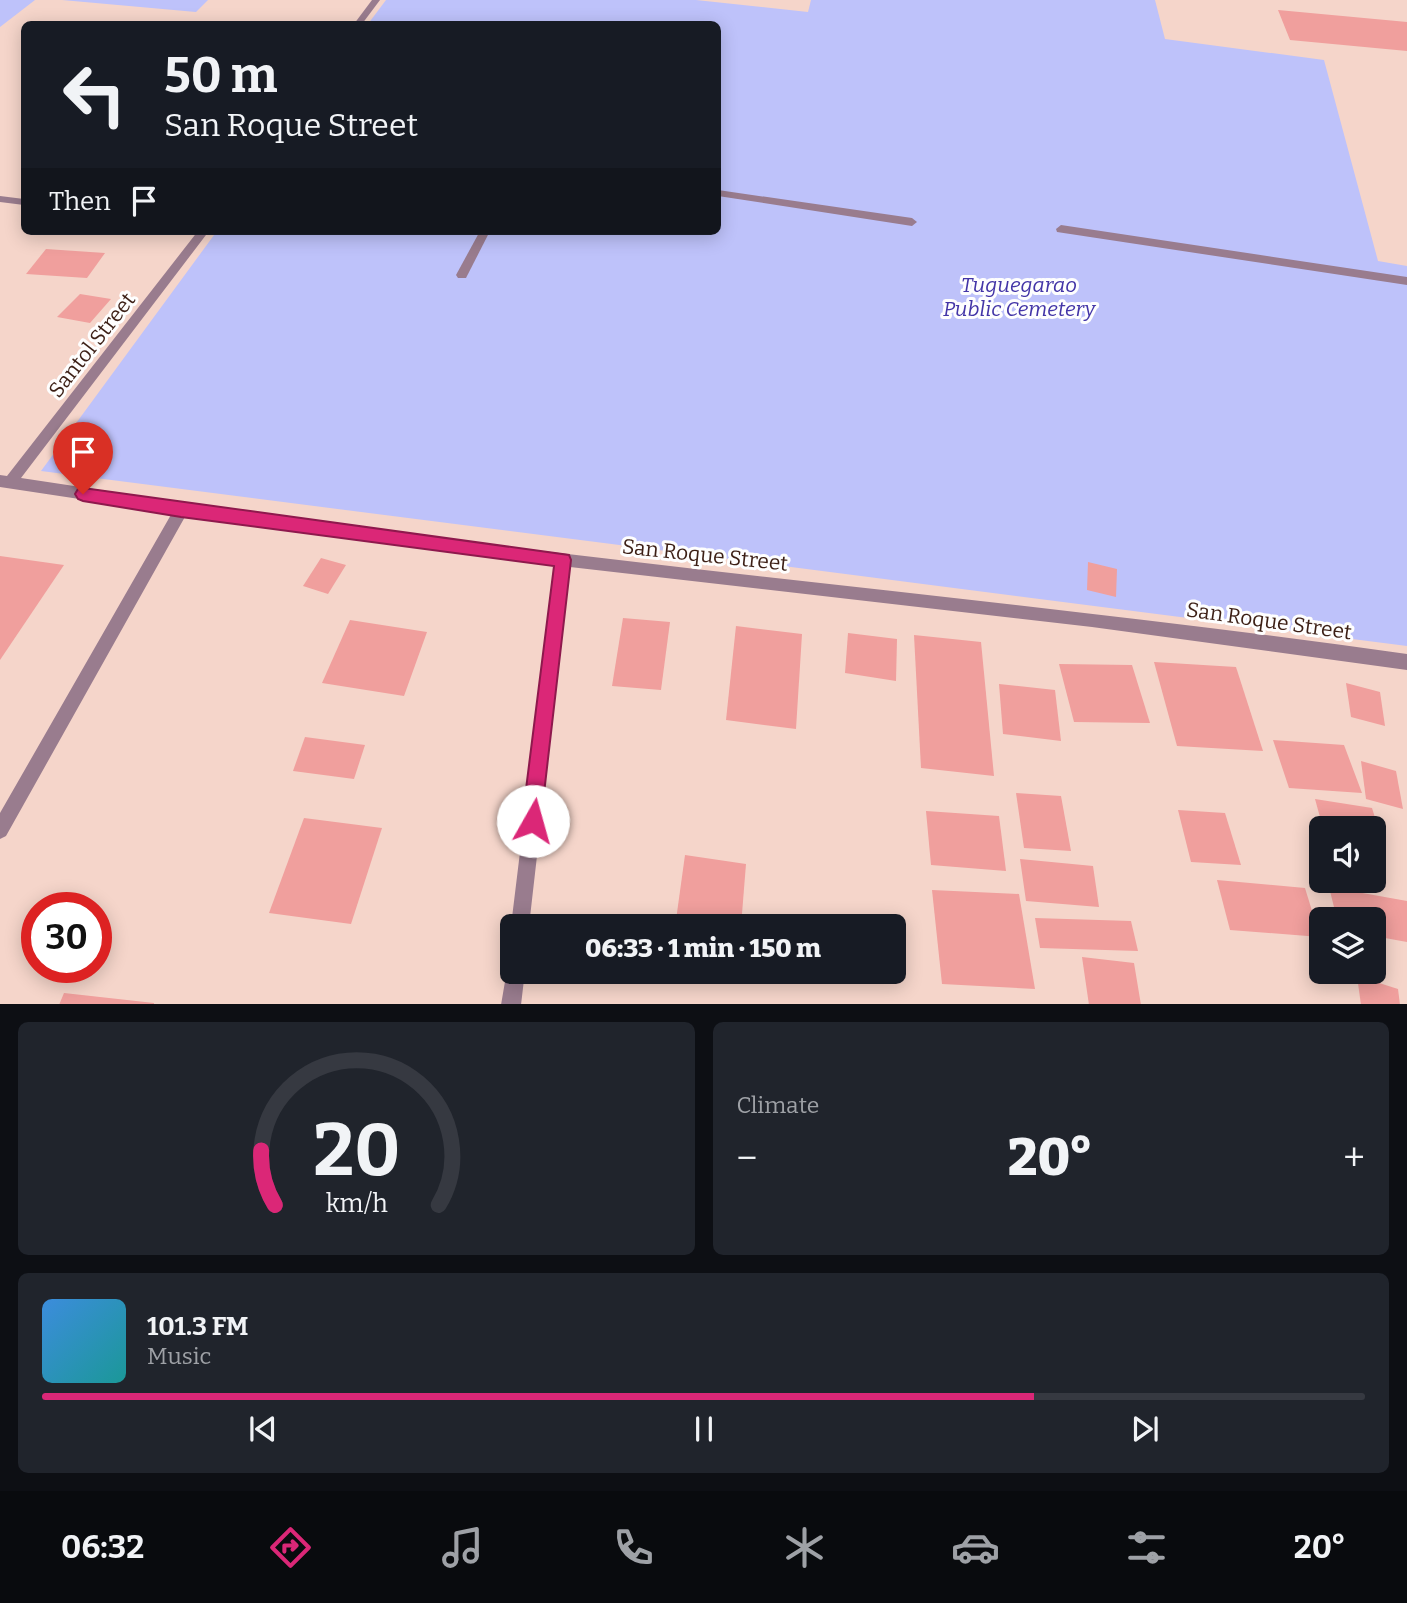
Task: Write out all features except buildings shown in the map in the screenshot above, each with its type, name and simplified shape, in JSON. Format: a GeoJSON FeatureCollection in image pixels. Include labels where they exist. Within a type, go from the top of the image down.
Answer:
{"type":"FeatureCollection","features":[{"type":"Feature","properties":{"kind":"street"},"geometry":{"type":"LineString","coordinates":[[360,21],[376,0]]}},
{"type":"Feature","properties":{"kind":"street"},"geometry":{"type":"LineString","coordinates":[[721,193],[912,222]]}},
{"type":"Feature","properties":{"kind":"street"},"geometry":{"type":"LineString","coordinates":[[0,199],[21,202]]}},
{"type":"Feature","properties":{"kind":"street"},"geometry":{"type":"LineString","coordinates":[[1061,229],[1407,281]]}},
{"type":"Feature","properties":{"kind":"street","name":"Santol Street"},"geometry":{"type":"LineString","coordinates":[[5,482],[201,235]]}},
{"type":"Feature","properties":{"kind":"street"},"geometry":{"type":"LineString","coordinates":[[462,275],[483,235]]}},
{"type":"Feature","properties":{"kind":"street","name":"San Roque Street"},"geometry":{"type":"LineString","coordinates":[[5,482],[181,510],[563,560],[1131,624],[1407,662]]}},
{"type":"Feature","properties":{"kind":"street"},"geometry":{"type":"LineString","coordinates":[[0,831],[181,510]]}},
{"type":"Feature","properties":{"kind":"street"},"geometry":{"type":"LineString","coordinates":[[521,914],[563,560]]}},
{"type":"Feature","properties":{"kind":"street"},"geometry":{"type":"LineString","coordinates":[[511,1004],[513,984]]}},
{"type":"Feature","properties":{"kind":"green space"},"geometry":{"type":"Polygon","coordinates":[[[0,0],[35,0],[0,27],[0,0]]]}},
{"type":"Feature","properties":{"kind":"green space"},"geometry":{"type":"Polygon","coordinates":[[[62,0],[208,0],[196,12],[62,0]]]}},
{"type":"Feature","properties":{"kind":"green space","name":"Tuguegarao Public Cemetery"},"geometry":{"type":"Polygon","coordinates":[[[386,0],[696,0],[808,12],[811,0],[1155,0],[1165,39],[1324,60],[1378,261],[1407,266],[1407,646],[41,471],[214,235],[721,235],[721,21],[370,21],[386,0]]]}},
{"type":"Feature","properties":{"kind":"route"},"geometry":{"type":"LineString","coordinates":[[83,494],[181,510],[563,560],[533,821]]}}]}
